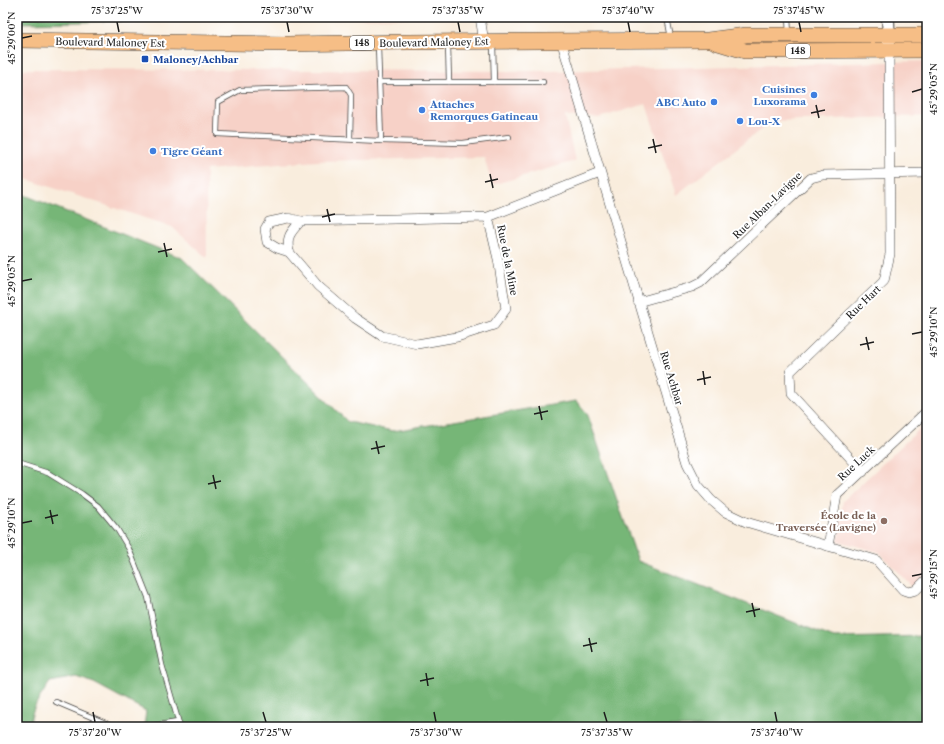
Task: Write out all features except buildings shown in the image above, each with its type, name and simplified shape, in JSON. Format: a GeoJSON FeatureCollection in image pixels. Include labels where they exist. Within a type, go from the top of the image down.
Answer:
{"type":"FeatureCollection","features":[{"type":"Feature","properties":{"kind":"main road","name":"Boulevard Maloney Est"},"geometry":{"type":"LineString","coordinates":[[17,40],[288,44],[561,40],[708,40],[746,35],[927,35]]}},
{"type":"Feature","properties":{"kind":"main road","name":"Boulevard Maloney Est"},"geometry":{"type":"LineString","coordinates":[[708,40],[745,51],[927,50]]}},
{"type":"Feature","properties":{"kind":"street"},"geometry":{"type":"LineString","coordinates":[[480,17],[488,42]]}},
{"type":"Feature","properties":{"kind":"street","name":"Rue Hart"},"geometry":{"type":"LineString","coordinates":[[863,472],[791,393],[790,372],[884,281],[890,254],[888,173],[888,17]]}},
{"type":"Feature","properties":{"kind":"street","name":"Rue Achbar"},"geometry":{"type":"LineString","coordinates":[[561,40],[687,463],[698,485],[711,500],[725,512],[746,522],[876,560],[902,590],[909,592],[916,590],[927,579]]}},
{"type":"Feature","properties":{"kind":"street","name":"Rue de la Mine"},"geometry":{"type":"LineString","coordinates":[[488,217],[498,259],[506,309],[494,325],[457,337],[417,344],[382,336],[355,318],[318,286],[289,252],[277,248],[267,242],[265,229],[269,222],[288,218],[301,221],[488,217],[600,173]]}},
{"type":"Feature","properties":{"kind":"street","name":"Rue Alban-Lavigne"},"geometry":{"type":"LineString","coordinates":[[638,302],[692,287],[700,283],[811,178],[823,174],[927,173]]}},
{"type":"Feature","properties":{"kind":"street"},"geometry":{"type":"LineString","coordinates":[[289,252],[287,242],[290,232],[301,221]]}},
{"type":"Feature","properties":{"kind":"street","name":"Rue Luck"},"geometry":{"type":"LineString","coordinates":[[828,546],[837,495],[927,411]]}},
{"type":"Feature","properties":{"kind":"lane"},"geometry":{"type":"LineString","coordinates":[[667,17],[672,40]]}},
{"type":"Feature","properties":{"kind":"lane"},"geometry":{"type":"LineString","coordinates":[[788,17],[789,35]]}},
{"type":"Feature","properties":{"kind":"lane"},"geometry":{"type":"LineString","coordinates":[[447,42],[449,82]]}},
{"type":"Feature","properties":{"kind":"lane"},"geometry":{"type":"LineString","coordinates":[[488,42],[494,82]]}},
{"type":"Feature","properties":{"kind":"lane"},"geometry":{"type":"LineString","coordinates":[[378,43],[381,141]]}},
{"type":"Feature","properties":{"kind":"lane"},"geometry":{"type":"LineString","coordinates":[[379,82],[543,82]]}},
{"type":"Feature","properties":{"kind":"lane"},"geometry":{"type":"LineString","coordinates":[[350,139],[351,95],[346,87],[240,90],[218,102],[216,134],[381,141],[463,142],[509,137]]}},
{"type":"Feature","properties":{"kind":"lane"},"geometry":{"type":"LineString","coordinates":[[17,463],[48,473],[82,494],[98,506],[107,515],[129,549],[148,597],[162,665],[179,725],[146,727]]}},
{"type":"Feature","properties":{"kind":"lane"},"geometry":{"type":"LineString","coordinates":[[56,702],[115,727]]}},
{"type":"Feature","properties":{"kind":"shaded area"},"geometry":{"type":"Polygon","coordinates":[[[134,17],[467,17],[134,21],[134,17]]]}},
{"type":"Feature","properties":{"kind":"shaded area"},"geometry":{"type":"Polygon","coordinates":[[[905,17],[927,17],[927,20],[905,20],[905,17]]]}},
{"type":"Feature","properties":{"kind":"shaded area"},"geometry":{"type":"Polygon","coordinates":[[[927,61],[927,116],[772,121],[676,195],[646,104],[599,118],[565,116],[575,161],[492,185],[484,157],[317,161],[206,170],[207,258],[172,227],[17,176],[17,69],[550,71],[927,61]]]}},
{"type":"Feature","properties":{"kind":"shaded area","name":"École de la Traversée (Lavigne)"},"geometry":{"type":"Polygon","coordinates":[[[927,422],[927,574],[913,587],[879,552],[838,541],[843,501],[927,422]]]}},
{"type":"Feature","properties":{"kind":"green space"},"geometry":{"type":"Polygon","coordinates":[[[17,17],[134,17],[134,21],[17,23],[17,17]]]}},
{"type":"Feature","properties":{"kind":"green space"},"geometry":{"type":"Polygon","coordinates":[[[17,192],[182,258],[348,422],[393,431],[576,401],[587,413],[638,561],[834,638],[927,636],[927,727],[144,727],[146,711],[94,683],[76,677],[50,682],[34,709],[31,727],[17,727],[17,192]]]}},
{"type":"Feature","properties":{"kind":"place","name":"Maloney/Achbar"},"geometry":{"type":"Point","coordinates":[145,59]}},
{"type":"Feature","properties":{"kind":"place","name":"Cuisines Luxorama"},"geometry":{"type":"Point","coordinates":[814,95]}},
{"type":"Feature","properties":{"kind":"place","name":"ABC Auto"},"geometry":{"type":"Point","coordinates":[714,102]}},
{"type":"Feature","properties":{"kind":"place","name":"Attaches Remorques Gatineau"},"geometry":{"type":"Point","coordinates":[422,110]}},
{"type":"Feature","properties":{"kind":"place","name":"Lou-X"},"geometry":{"type":"Point","coordinates":[740,121]}},
{"type":"Feature","properties":{"kind":"place","name":"Tigre Géant"},"geometry":{"type":"Point","coordinates":[153,151]}},
{"type":"Feature","properties":{"kind":"place","name":"École de la Traversée (Lavigne)"},"geometry":{"type":"Point","coordinates":[884,521]}}]}
